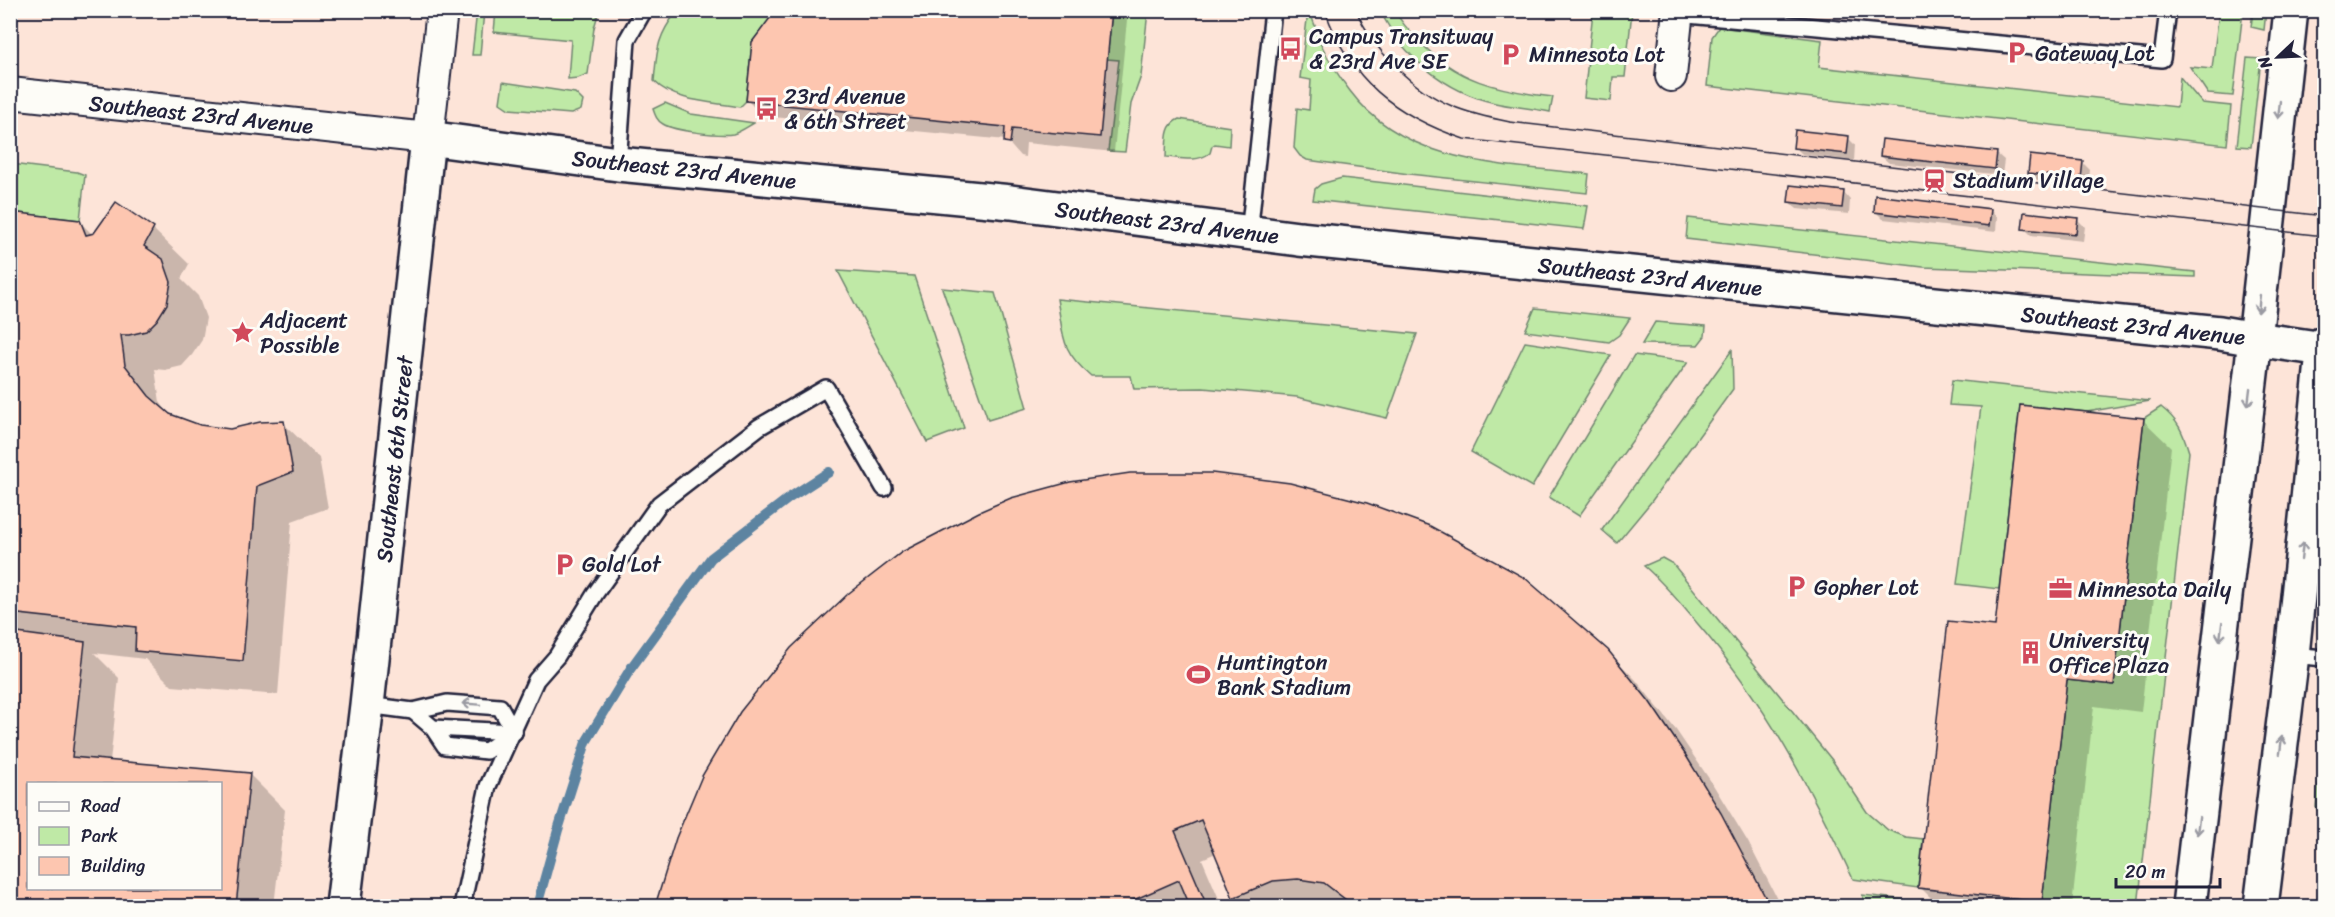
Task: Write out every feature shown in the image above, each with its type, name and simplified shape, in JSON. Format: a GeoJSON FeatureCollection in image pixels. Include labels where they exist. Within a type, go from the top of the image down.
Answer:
{"type":"FeatureCollection","features":[{"type":"Feature","properties":{"kind":"street","name":"Southeast 6th Street"},"geometry":{"type":"LineString","coordinates":[[343,906],[442,10]]}},
{"type":"Feature","properties":{"kind":"street"},"geometry":{"type":"LineString","coordinates":[[2189,906],[2255,339],[2290,10]]}},
{"type":"Feature","properties":{"kind":"street"},"geometry":{"type":"LineString","coordinates":[[1671,75],[1678,12]]}},
{"type":"Feature","properties":{"kind":"street","name":"Southeast 23rd Avenue"},"geometry":{"type":"LineString","coordinates":[[10,93],[480,144],[618,164],[1011,202],[1250,234],[2220,333],[2324,350]]}},
{"type":"Feature","properties":{"kind":"street"},"geometry":{"type":"LineString","coordinates":[[2261,906],[2292,655],[2325,343]]}},
{"type":"Feature","properties":{"kind":"lane"},"geometry":{"type":"LineString","coordinates":[[618,164],[627,40],[644,10]]}},
{"type":"Feature","properties":{"kind":"lane"},"geometry":{"type":"LineString","coordinates":[[1250,234],[1273,10]]}},
{"type":"Feature","properties":{"kind":"lane"},"geometry":{"type":"LineString","coordinates":[[1678,12],[1792,17],[2162,59],[2168,10]]}},
{"type":"Feature","properties":{"kind":"lane"},"geometry":{"type":"LineString","coordinates":[[462,906],[489,786],[536,680],[557,656],[595,594],[659,504],[759,427],[826,388],[884,488]]}},
{"type":"Feature","properties":{"kind":"lane"},"geometry":{"type":"LineString","coordinates":[[2292,655],[2325,658]]}},
{"type":"Feature","properties":{"kind":"lane"},"geometry":{"type":"LineString","coordinates":[[367,705],[413,711],[447,703],[500,706],[514,732]]}},
{"type":"Feature","properties":{"kind":"lane"},"geometry":{"type":"LineString","coordinates":[[413,711],[433,728],[514,732]]}},
{"type":"Feature","properties":{"kind":"shaded area"},"geometry":{"type":"Polygon","coordinates":[[[10,11],[2324,11],[2324,906],[11,906],[10,11]]]}},
{"type":"Feature","properties":{"kind":"green space"},"geometry":{"type":"Polygon","coordinates":[[[774,10],[775,12],[752,42],[746,101],[740,107],[683,97],[662,88],[654,81],[659,44],[665,28],[677,11],[774,10]]]}},
{"type":"Feature","properties":{"kind":"green space"},"geometry":{"type":"Polygon","coordinates":[[[477,11],[484,11],[480,55],[472,55],[477,11]]]}},
{"type":"Feature","properties":{"kind":"green space"},"geometry":{"type":"Polygon","coordinates":[[[496,11],[599,11],[594,28],[588,74],[568,79],[571,40],[494,32],[496,11]]]}},
{"type":"Feature","properties":{"kind":"green space"},"geometry":{"type":"Polygon","coordinates":[[[1112,11],[1148,11],[1141,76],[1131,104],[1125,152],[1108,151],[1119,60],[1107,59],[1112,11]]]}},
{"type":"Feature","properties":{"kind":"green space"},"geometry":{"type":"Polygon","coordinates":[[[1308,11],[1326,54],[1346,86],[1373,115],[1399,134],[1459,157],[1524,168],[1589,174],[1587,193],[1409,174],[1307,160],[1300,156],[1294,148],[1297,108],[1309,110],[1311,80],[1300,78],[1308,11]]]}},
{"type":"Feature","properties":{"kind":"green space"},"geometry":{"type":"Polygon","coordinates":[[[1377,11],[1395,11],[1408,30],[1433,54],[1463,75],[1496,87],[1553,97],[1550,112],[1477,98],[1443,81],[1413,57],[1390,28],[1381,12],[1377,11]]]}},
{"type":"Feature","properties":{"kind":"green space"},"geometry":{"type":"Polygon","coordinates":[[[1593,11],[1632,11],[1625,77],[1613,77],[1611,101],[1584,98],[1593,11]]]}},
{"type":"Feature","properties":{"kind":"green space"},"geometry":{"type":"Polygon","coordinates":[[[2219,11],[2243,11],[2233,96],[2208,94],[2190,67],[2212,69],[2219,11]]]}},
{"type":"Feature","properties":{"kind":"green space"},"geometry":{"type":"Polygon","coordinates":[[[2253,11],[2266,11],[2264,30],[2251,27],[2253,11]]]}},
{"type":"Feature","properties":{"kind":"green space"},"geometry":{"type":"Polygon","coordinates":[[[1719,27],[1822,40],[1819,67],[2177,107],[2180,77],[2202,103],[2231,106],[2227,145],[1707,86],[1712,37],[1719,27]]]}},
{"type":"Feature","properties":{"kind":"green space"},"geometry":{"type":"Polygon","coordinates":[[[2247,58],[2261,59],[2251,147],[2237,146],[2247,58]]]}},
{"type":"Feature","properties":{"kind":"green space"},"geometry":{"type":"Polygon","coordinates":[[[503,82],[575,93],[583,101],[581,110],[571,114],[509,109],[500,103],[503,82]]]}},
{"type":"Feature","properties":{"kind":"green space"},"geometry":{"type":"Polygon","coordinates":[[[665,103],[691,114],[754,123],[733,134],[708,134],[677,129],[661,123],[655,116],[653,109],[665,103]]]}},
{"type":"Feature","properties":{"kind":"green space"},"geometry":{"type":"Polygon","coordinates":[[[1179,119],[1230,127],[1229,146],[1215,144],[1210,153],[1199,158],[1166,157],[1169,130],[1171,125],[1179,119]]]}},
{"type":"Feature","properties":{"kind":"green space"},"geometry":{"type":"Polygon","coordinates":[[[11,164],[85,175],[80,220],[11,212],[11,164]]]}},
{"type":"Feature","properties":{"kind":"green space"},"geometry":{"type":"Polygon","coordinates":[[[1342,178],[1588,206],[1584,229],[1313,200],[1315,189],[1321,184],[1342,178]]]}},
{"type":"Feature","properties":{"kind":"green space"},"geometry":{"type":"Polygon","coordinates":[[[1688,218],[2195,272],[2195,277],[1923,267],[1686,239],[1688,218]]]}},
{"type":"Feature","properties":{"kind":"green space"},"geometry":{"type":"Polygon","coordinates":[[[838,271],[914,276],[964,428],[927,442],[838,271]]]}},
{"type":"Feature","properties":{"kind":"green space"},"geometry":{"type":"Polygon","coordinates":[[[942,288],[995,293],[1027,408],[988,420],[942,288]]]}},
{"type":"Feature","properties":{"kind":"green space"},"geometry":{"type":"Polygon","coordinates":[[[1057,299],[1417,334],[1387,418],[1297,397],[1203,388],[1134,389],[1131,376],[1091,376],[1068,350],[1057,299]]]}},
{"type":"Feature","properties":{"kind":"green space"},"geometry":{"type":"Polygon","coordinates":[[[1535,308],[1630,318],[1619,335],[1609,342],[1525,331],[1535,308]]]}},
{"type":"Feature","properties":{"kind":"green space"},"geometry":{"type":"Polygon","coordinates":[[[1655,322],[1706,326],[1705,336],[1698,345],[1642,344],[1655,322]]]}},
{"type":"Feature","properties":{"kind":"green space"},"geometry":{"type":"Polygon","coordinates":[[[1525,342],[1611,355],[1532,487],[1471,452],[1525,342]]]}},
{"type":"Feature","properties":{"kind":"green space"},"geometry":{"type":"Polygon","coordinates":[[[1732,350],[1733,389],[1651,502],[1617,543],[1602,530],[1732,350]]]}},
{"type":"Feature","properties":{"kind":"green space"},"geometry":{"type":"Polygon","coordinates":[[[1634,355],[1688,362],[1579,516],[1549,497],[1634,355]]]}},
{"type":"Feature","properties":{"kind":"green space"},"geometry":{"type":"Polygon","coordinates":[[[1952,380],[2150,401],[2087,412],[2020,405],[1999,589],[1957,584],[1981,407],[1949,405],[1952,380]]]}},
{"type":"Feature","properties":{"kind":"green space"},"geometry":{"type":"Polygon","coordinates":[[[2161,407],[2179,427],[2189,452],[2138,906],[2085,906],[2042,902],[2067,680],[2114,685],[2144,418],[2161,407]]]}},
{"type":"Feature","properties":{"kind":"green space"},"geometry":{"type":"Polygon","coordinates":[[[1662,558],[1673,564],[1832,760],[1867,812],[1888,830],[1906,837],[1923,839],[1918,888],[1853,879],[1820,810],[1765,714],[1721,653],[1672,593],[1644,566],[1662,558]]]}},
{"type":"Feature","properties":{"kind":"green space"},"geometry":{"type":"Polygon","coordinates":[[[2324,722],[2324,788],[2318,811],[2316,807],[2324,722]]]}},
{"type":"Feature","properties":{"kind":"green space"},"geometry":{"type":"Polygon","coordinates":[[[1862,895],[1961,906],[1867,906],[1862,895]]]}},
{"type":"Feature","properties":{"kind":"building"},"geometry":{"type":"Polygon","coordinates":[[[776,10],[1112,10],[1100,137],[1012,129],[1010,143],[1004,142],[1005,127],[746,101],[752,42],[776,10]]]}},
{"type":"Feature","properties":{"kind":"building"},"geometry":{"type":"Polygon","coordinates":[[[1795,130],[1849,136],[1847,154],[1793,148],[1795,130]]]}},
{"type":"Feature","properties":{"kind":"building"},"geometry":{"type":"Polygon","coordinates":[[[1882,139],[1997,152],[1995,169],[1880,156],[1882,139]]]}},
{"type":"Feature","properties":{"kind":"building"},"geometry":{"type":"Polygon","coordinates":[[[2030,155],[2083,161],[2081,179],[2028,173],[2030,155]]]}},
{"type":"Feature","properties":{"kind":"building"},"geometry":{"type":"Polygon","coordinates":[[[1790,185],[1844,191],[1842,208],[1788,202],[1790,185]]]}},
{"type":"Feature","properties":{"kind":"building"},"geometry":{"type":"Polygon","coordinates":[[[1875,195],[1991,209],[1989,226],[1874,212],[1875,195]]]}},
{"type":"Feature","properties":{"kind":"building"},"geometry":{"type":"Polygon","coordinates":[[[116,202],[154,228],[144,246],[163,259],[171,282],[167,304],[157,320],[146,331],[121,335],[125,365],[149,396],[170,414],[200,425],[230,429],[260,422],[284,421],[293,472],[257,486],[243,661],[135,651],[136,627],[10,613],[10,212],[80,220],[86,235],[94,233],[116,202]]]}},
{"type":"Feature","properties":{"kind":"building"},"geometry":{"type":"Polygon","coordinates":[[[2024,212],[2078,218],[2076,234],[2022,229],[2024,212]]]}},
{"type":"Feature","properties":{"kind":"building","name":"University Office Plaza"},"geometry":{"type":"Polygon","coordinates":[[[2020,405],[2144,418],[2114,685],[2067,680],[2042,902],[1918,888],[1948,621],[1995,626],[2020,405]]]}},
{"type":"Feature","properties":{"kind":"building","name":"Huntington Bank Stadium"},"geometry":{"type":"Polygon","coordinates":[[[1130,473],[1212,473],[1290,483],[1367,503],[1430,526],[1525,578],[1608,650],[1649,701],[1721,813],[1770,906],[1354,906],[1324,883],[1298,879],[1273,881],[1233,898],[1201,820],[1175,831],[1207,906],[1190,906],[1179,880],[1120,906],[655,906],[676,838],[702,776],[740,712],[791,648],[849,593],[902,552],[1011,498],[1070,482],[1130,473]]]}},
{"type":"Feature","properties":{"kind":"building"},"geometry":{"type":"Polygon","coordinates":[[[10,632],[85,642],[72,757],[250,773],[236,906],[10,906],[10,632]]]}},
{"type":"Feature","properties":{"kind":"waterway"},"geometry":{"type":"LineString","coordinates":[[537,906],[586,742],[631,668],[711,558],[789,498],[829,472]]}},
{"type":"Feature","properties":{"kind":"tram line"},"geometry":{"type":"LineString","coordinates":[[1325,10],[1347,56],[1378,92],[1396,107],[1417,119],[1464,139],[2324,236]]}},
{"type":"Feature","properties":{"kind":"tram line"},"geometry":{"type":"LineString","coordinates":[[1356,10],[1363,25],[1384,54],[1423,90],[1452,106],[1495,119],[2324,216]]}},
{"type":"Feature","properties":{"kind":"place","name":"Campus Transitway & 23rd Ave SE"},"geometry":{"type":"Point","coordinates":[1291,49]}},
{"type":"Feature","properties":{"kind":"place","name":"Gateway Lot"},"geometry":{"type":"Point","coordinates":[2017,53]}},
{"type":"Feature","properties":{"kind":"place","name":"Minnesota Lot"},"geometry":{"type":"Point","coordinates":[1511,54]}},
{"type":"Feature","properties":{"kind":"place","name":"23rd Avenue & 6th Street"},"geometry":{"type":"Point","coordinates":[766,109]}},
{"type":"Feature","properties":{"kind":"place","name":"Stadium Village"},"geometry":{"type":"Point","coordinates":[1935,180]}},
{"type":"Feature","properties":{"kind":"place","name":"Adjacent Possible"},"geometry":{"type":"Point","coordinates":[242,333]}},
{"type":"Feature","properties":{"kind":"place","name":"Gold Lot"},"geometry":{"type":"Point","coordinates":[564,564]}},
{"type":"Feature","properties":{"kind":"place","name":"Gopher Lot"},"geometry":{"type":"Point","coordinates":[1796,587]}},
{"type":"Feature","properties":{"kind":"place","name":"Minnesota Daily"},"geometry":{"type":"Point","coordinates":[2060,589]}},
{"type":"Feature","properties":{"kind":"place","name":"University Office Plaza"},"geometry":{"type":"Point","coordinates":[2031,653]}},
{"type":"Feature","properties":{"kind":"place","name":"Huntington Bank Stadium"},"geometry":{"type":"Point","coordinates":[1199,675]}}]}
